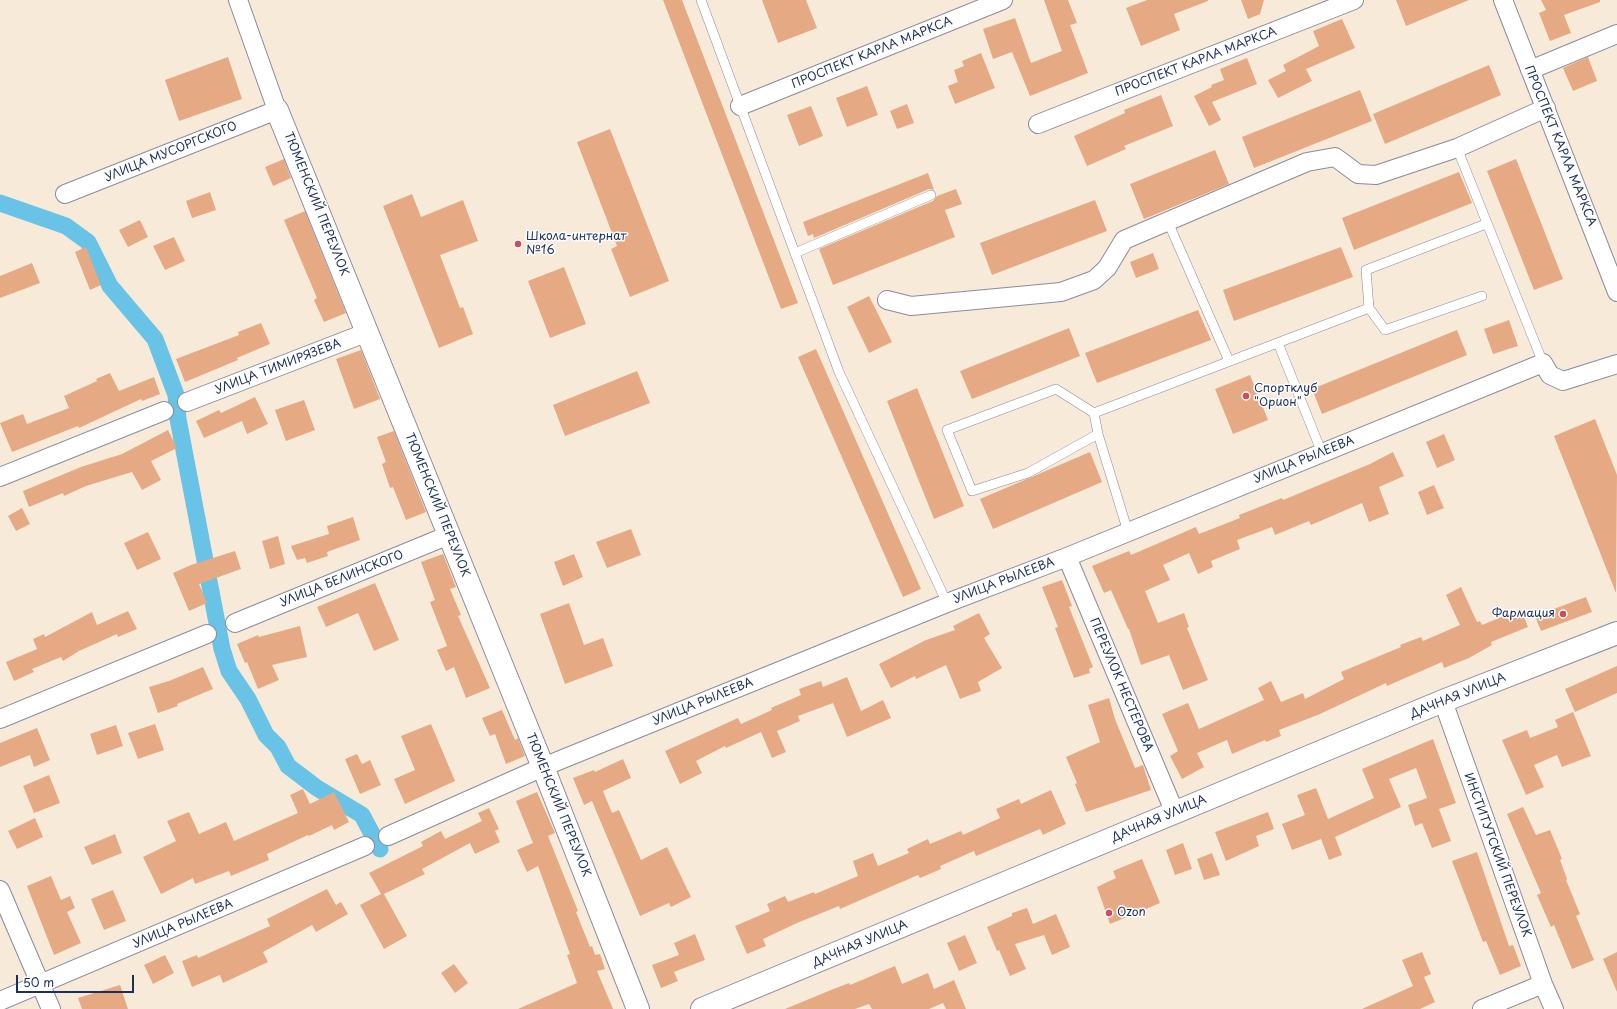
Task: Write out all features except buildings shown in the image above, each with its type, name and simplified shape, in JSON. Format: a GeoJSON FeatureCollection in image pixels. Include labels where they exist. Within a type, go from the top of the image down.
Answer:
{"type":"FeatureCollection","features":[{"type":"Feature","properties":{"kind":"street","name":"ТЮМЕНСКИЙ ПЕРЕУЛОК"},"geometry":{"type":"LineString","coordinates":[[238,0],[277,110],[543,767],[638,1009]]}},
{"type":"Feature","properties":{"kind":"street","name":"ПРОСПЕКТ КАРЛА МАРКСА"},"geometry":{"type":"LineString","coordinates":[[740,106],[1003,0]]}},
{"type":"Feature","properties":{"kind":"street","name":"ПРОСПЕКТ КАРЛА МАРКСА"},"geometry":{"type":"LineString","coordinates":[[1038,124],[1354,0]]}},
{"type":"Feature","properties":{"kind":"street","name":"ПРОСПЕКТ КАРЛА МАРКСА"},"geometry":{"type":"LineString","coordinates":[[1503,0],[1617,292]]}},
{"type":"Feature","properties":{"kind":"street"},"geometry":{"type":"LineString","coordinates":[[1530,70],[1617,34]]}},
{"type":"Feature","properties":{"kind":"street"},"geometry":{"type":"LineString","coordinates":[[887,300],[911,306],[1060,292],[1094,280],[1107,268],[1124,240],[1307,162],[1335,158],[1358,174],[1376,175],[1457,148],[1546,108]]}},
{"type":"Feature","properties":{"kind":"street","name":"УЛИЦА МУСОРГСКОГО"},"geometry":{"type":"LineString","coordinates":[[65,194],[277,110]]}},
{"type":"Feature","properties":{"kind":"street","name":"УЛИЦА ТИМИРЯЗЕВА"},"geometry":{"type":"LineString","coordinates":[[187,402],[368,332]]}},
{"type":"Feature","properties":{"kind":"street"},"geometry":{"type":"LineString","coordinates":[[1543,363],[1550,374],[1562,381],[1617,364]]}},
{"type":"Feature","properties":{"kind":"street","name":"УЛИЦА РЫЛЕЕВА"},"geometry":{"type":"LineString","coordinates":[[388,836],[543,767],[947,603],[1067,557],[1543,363]]}},
{"type":"Feature","properties":{"kind":"street"},"geometry":{"type":"LineString","coordinates":[[0,477],[164,411]]}},
{"type":"Feature","properties":{"kind":"street","name":"УЛИЦА БЕЛИНСКОГО"},"geometry":{"type":"LineString","coordinates":[[235,623],[449,535]]}},
{"type":"Feature","properties":{"kind":"street","name":"ПЕРЕУЛОК НЕСТЕРОВА"},"geometry":{"type":"LineString","coordinates":[[1067,557],[1175,813]]}},
{"type":"Feature","properties":{"kind":"street","name":"ДАЧНАЯ УЛИЦА"},"geometry":{"type":"LineString","coordinates":[[702,1009],[1443,701],[1617,633]]}},
{"type":"Feature","properties":{"kind":"street"},"geometry":{"type":"LineString","coordinates":[[0,719],[207,634]]}},
{"type":"Feature","properties":{"kind":"street","name":"ИНСТИТУТСКИЙ ПЕРЕУЛОК"},"geometry":{"type":"LineString","coordinates":[[1443,701],[1543,984],[1554,1009]]}},
{"type":"Feature","properties":{"kind":"street","name":"УЛИЦА РЫЛЕЕВА"},"geometry":{"type":"LineString","coordinates":[[0,1001],[365,846]]}},
{"type":"Feature","properties":{"kind":"street"},"geometry":{"type":"LineString","coordinates":[[0,890],[51,1009]]}},
{"type":"Feature","properties":{"kind":"street"},"geometry":{"type":"LineString","coordinates":[[1482,1009],[1543,984]]}},
{"type":"Feature","properties":{"kind":"lane"},"geometry":{"type":"LineString","coordinates":[[701,0],[839,372],[947,603]]}},
{"type":"Feature","properties":{"kind":"lane"},"geometry":{"type":"LineString","coordinates":[[1457,148],[1486,224],[1543,363]]}},
{"type":"Feature","properties":{"kind":"lane"},"geometry":{"type":"LineString","coordinates":[[795,253],[931,195]]}},
{"type":"Feature","properties":{"kind":"lane"},"geometry":{"type":"LineString","coordinates":[[1168,222],[1229,362]]}},
{"type":"Feature","properties":{"kind":"lane"},"geometry":{"type":"LineString","coordinates":[[1482,296],[1385,330],[1368,308],[1366,270],[1486,224]]}},
{"type":"Feature","properties":{"kind":"lane"},"geometry":{"type":"LineString","coordinates":[[1094,413],[1368,308]]}},
{"type":"Feature","properties":{"kind":"lane"},"geometry":{"type":"LineString","coordinates":[[1278,343],[1322,453]]}},
{"type":"Feature","properties":{"kind":"lane"},"geometry":{"type":"LineString","coordinates":[[1098,434],[1028,473],[972,491],[947,430],[1056,389],[1094,413],[1098,434],[1128,532]]}},
{"type":"Feature","properties":{"kind":"waterway"},"geometry":{"type":"LineString","coordinates":[[0,203],[66,226],[88,242],[110,286],[155,339],[176,395],[178,419],[222,649],[229,671],[248,699],[266,735],[278,747],[288,766],[317,788],[362,815],[380,849]]}},
{"type":"Feature","properties":{"kind":"place","name":"Школа-интернат №16"},"geometry":{"type":"Point","coordinates":[518,244]}},
{"type":"Feature","properties":{"kind":"place","name":"Спортклуб \"Орион\""},"geometry":{"type":"Point","coordinates":[1246,396]}},
{"type":"Feature","properties":{"kind":"place","name":"Фармация"},"geometry":{"type":"Point","coordinates":[1563,614]}},
{"type":"Feature","properties":{"kind":"place","name":"Ozon"},"geometry":{"type":"Point","coordinates":[1109,913]}}]}
